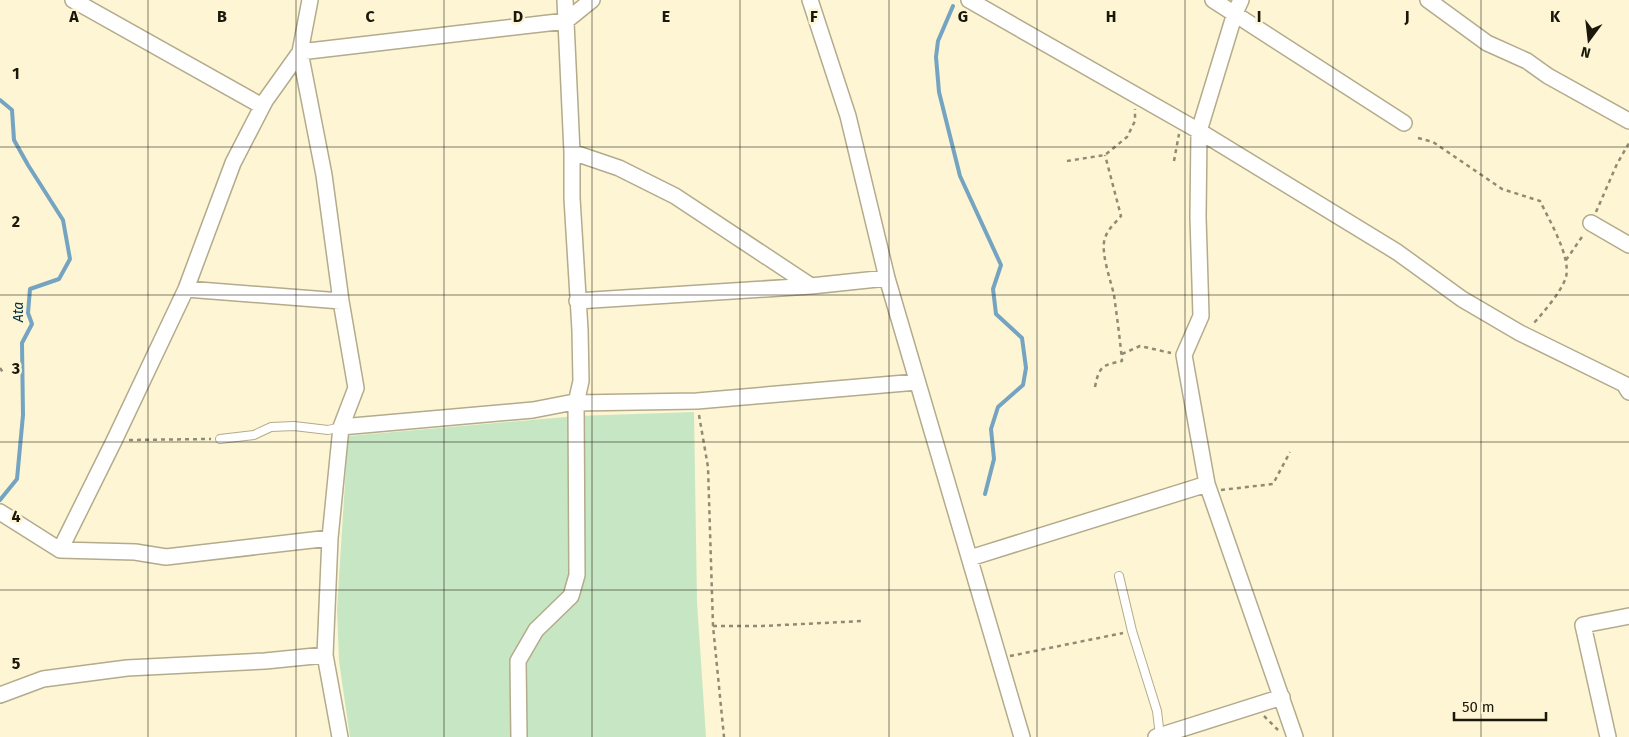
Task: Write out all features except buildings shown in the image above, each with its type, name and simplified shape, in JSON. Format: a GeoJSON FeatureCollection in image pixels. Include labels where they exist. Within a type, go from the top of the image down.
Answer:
{"type":"FeatureCollection","features":[{"type":"Feature","properties":{"kind":"street"},"geometry":{"type":"LineString","coordinates":[[73,0],[262,106]]}},
{"type":"Feature","properties":{"kind":"street"},"geometry":{"type":"LineString","coordinates":[[310,0],[300,52],[324,176],[341,301],[356,388],[341,427],[330,538],[326,655],[340,737]]}},
{"type":"Feature","properties":{"kind":"street"},"geometry":{"type":"LineString","coordinates":[[519,737],[518,661],[536,630],[571,596],[578,575],[576,403],[581,382],[565,0]]}},
{"type":"Feature","properties":{"kind":"street"},"geometry":{"type":"LineString","coordinates":[[60,550],[186,289],[233,163],[262,106],[300,52],[566,21],[592,0]]}},
{"type":"Feature","properties":{"kind":"street"},"geometry":{"type":"LineString","coordinates":[[810,0],[848,116],[887,278],[1022,737]]}},
{"type":"Feature","properties":{"kind":"street"},"geometry":{"type":"LineString","coordinates":[[969,0],[1199,132],[1397,252],[1462,299],[1524,335],[1624,384],[1629,392]]}},
{"type":"Feature","properties":{"kind":"street"},"geometry":{"type":"LineString","coordinates":[[1213,0],[1238,7],[1404,124]]}},
{"type":"Feature","properties":{"kind":"street"},"geometry":{"type":"LineString","coordinates":[[1428,0],[1487,42],[1527,61],[1548,76],[1629,121]]}},
{"type":"Feature","properties":{"kind":"street"},"geometry":{"type":"LineString","coordinates":[[1238,7],[1199,132],[1198,217],[1201,316],[1184,356],[1209,488],[1295,737]]}},
{"type":"Feature","properties":{"kind":"street"},"geometry":{"type":"LineString","coordinates":[[572,152],[619,168],[675,196],[811,286]]}},
{"type":"Feature","properties":{"kind":"street"},"geometry":{"type":"LineString","coordinates":[[1591,223],[1629,245]]}},
{"type":"Feature","properties":{"kind":"street"},"geometry":{"type":"LineString","coordinates":[[577,301],[811,286],[887,278]]}},
{"type":"Feature","properties":{"kind":"street"},"geometry":{"type":"LineString","coordinates":[[186,289],[341,301]]}},
{"type":"Feature","properties":{"kind":"street"},"geometry":{"type":"LineString","coordinates":[[341,427],[533,410],[576,403],[697,401],[917,382]]}},
{"type":"Feature","properties":{"kind":"street"},"geometry":{"type":"LineString","coordinates":[[970,558],[1209,488]]}},
{"type":"Feature","properties":{"kind":"street"},"geometry":{"type":"LineString","coordinates":[[1,513],[60,550],[135,552],[166,557],[330,538]]}},
{"type":"Feature","properties":{"kind":"street"},"geometry":{"type":"LineString","coordinates":[[1608,737],[1583,625],[1629,616]]}},
{"type":"Feature","properties":{"kind":"street"},"geometry":{"type":"LineString","coordinates":[[0,695],[43,679],[127,668],[265,661],[326,655]]}},
{"type":"Feature","properties":{"kind":"street"},"geometry":{"type":"LineString","coordinates":[[1158,736],[1282,697]]}},
{"type":"Feature","properties":{"kind":"lane"},"geometry":{"type":"LineString","coordinates":[[220,439],[254,435],[271,427],[294,426],[328,430],[341,427]]}},
{"type":"Feature","properties":{"kind":"lane"},"geometry":{"type":"LineString","coordinates":[[1119,576],[1132,631],[1157,711],[1158,736]]}},
{"type":"Feature","properties":{"kind":"path"},"geometry":{"type":"LineString","coordinates":[[1067,161],[1105,155],[1127,137],[1135,121],[1132,93]]}},
{"type":"Feature","properties":{"kind":"path"},"geometry":{"type":"LineString","coordinates":[[1174,161],[1180,130]]}},
{"type":"Feature","properties":{"kind":"path"},"geometry":{"type":"LineString","coordinates":[[1418,138],[1433,142],[1502,190],[1540,201],[1566,260],[1566,277],[1548,307],[1524,335]]}},
{"type":"Feature","properties":{"kind":"path"},"geometry":{"type":"LineString","coordinates":[[1566,260],[1591,223],[1617,164],[1629,144]]}},
{"type":"Feature","properties":{"kind":"path"},"geometry":{"type":"LineString","coordinates":[[1094,387],[1097,375],[1105,364],[1122,361],[1120,330],[1115,310],[1114,294],[1107,273],[1104,240],[1111,226],[1121,216],[1105,155]]}},
{"type":"Feature","properties":{"kind":"path"},"geometry":{"type":"LineString","coordinates":[[1122,354],[1140,346],[1184,356]]}},
{"type":"Feature","properties":{"kind":"path"},"geometry":{"type":"LineString","coordinates":[[0,368],[4,374]]}},
{"type":"Feature","properties":{"kind":"path"},"geometry":{"type":"LineString","coordinates":[[697,401],[708,467],[713,626],[724,737]]}},
{"type":"Feature","properties":{"kind":"path"},"geometry":{"type":"LineString","coordinates":[[114,441],[220,439]]}},
{"type":"Feature","properties":{"kind":"path"},"geometry":{"type":"LineString","coordinates":[[1209,488],[1273,484],[1290,452]]}},
{"type":"Feature","properties":{"kind":"path"},"geometry":{"type":"LineString","coordinates":[[713,626],[762,626],[862,621]]}},
{"type":"Feature","properties":{"kind":"path"},"geometry":{"type":"LineString","coordinates":[[999,658],[1132,631]]}},
{"type":"Feature","properties":{"kind":"path"},"geometry":{"type":"LineString","coordinates":[[1251,706],[1279,731]]}},
{"type":"Feature","properties":{"kind":"green space"},"geometry":{"type":"Polygon","coordinates":[[[694,412],[697,602],[706,737],[350,737],[339,661],[337,609],[348,436],[577,416],[694,412]]]}},
{"type":"Feature","properties":{"kind":"waterway"},"geometry":{"type":"LineString","coordinates":[[953,6],[938,41],[936,57],[939,92],[960,176],[1001,265],[993,289],[996,314],[1022,338],[1026,368],[1023,385],[998,407],[991,429],[994,459],[985,494]]}},
{"type":"Feature","properties":{"kind":"waterway","name":"Ata"},"geometry":{"type":"LineString","coordinates":[[0,100],[12,110],[14,140],[63,220],[70,259],[59,279],[30,289],[28,313],[32,324],[22,343],[23,415],[17,479],[0,500]]}}]}
